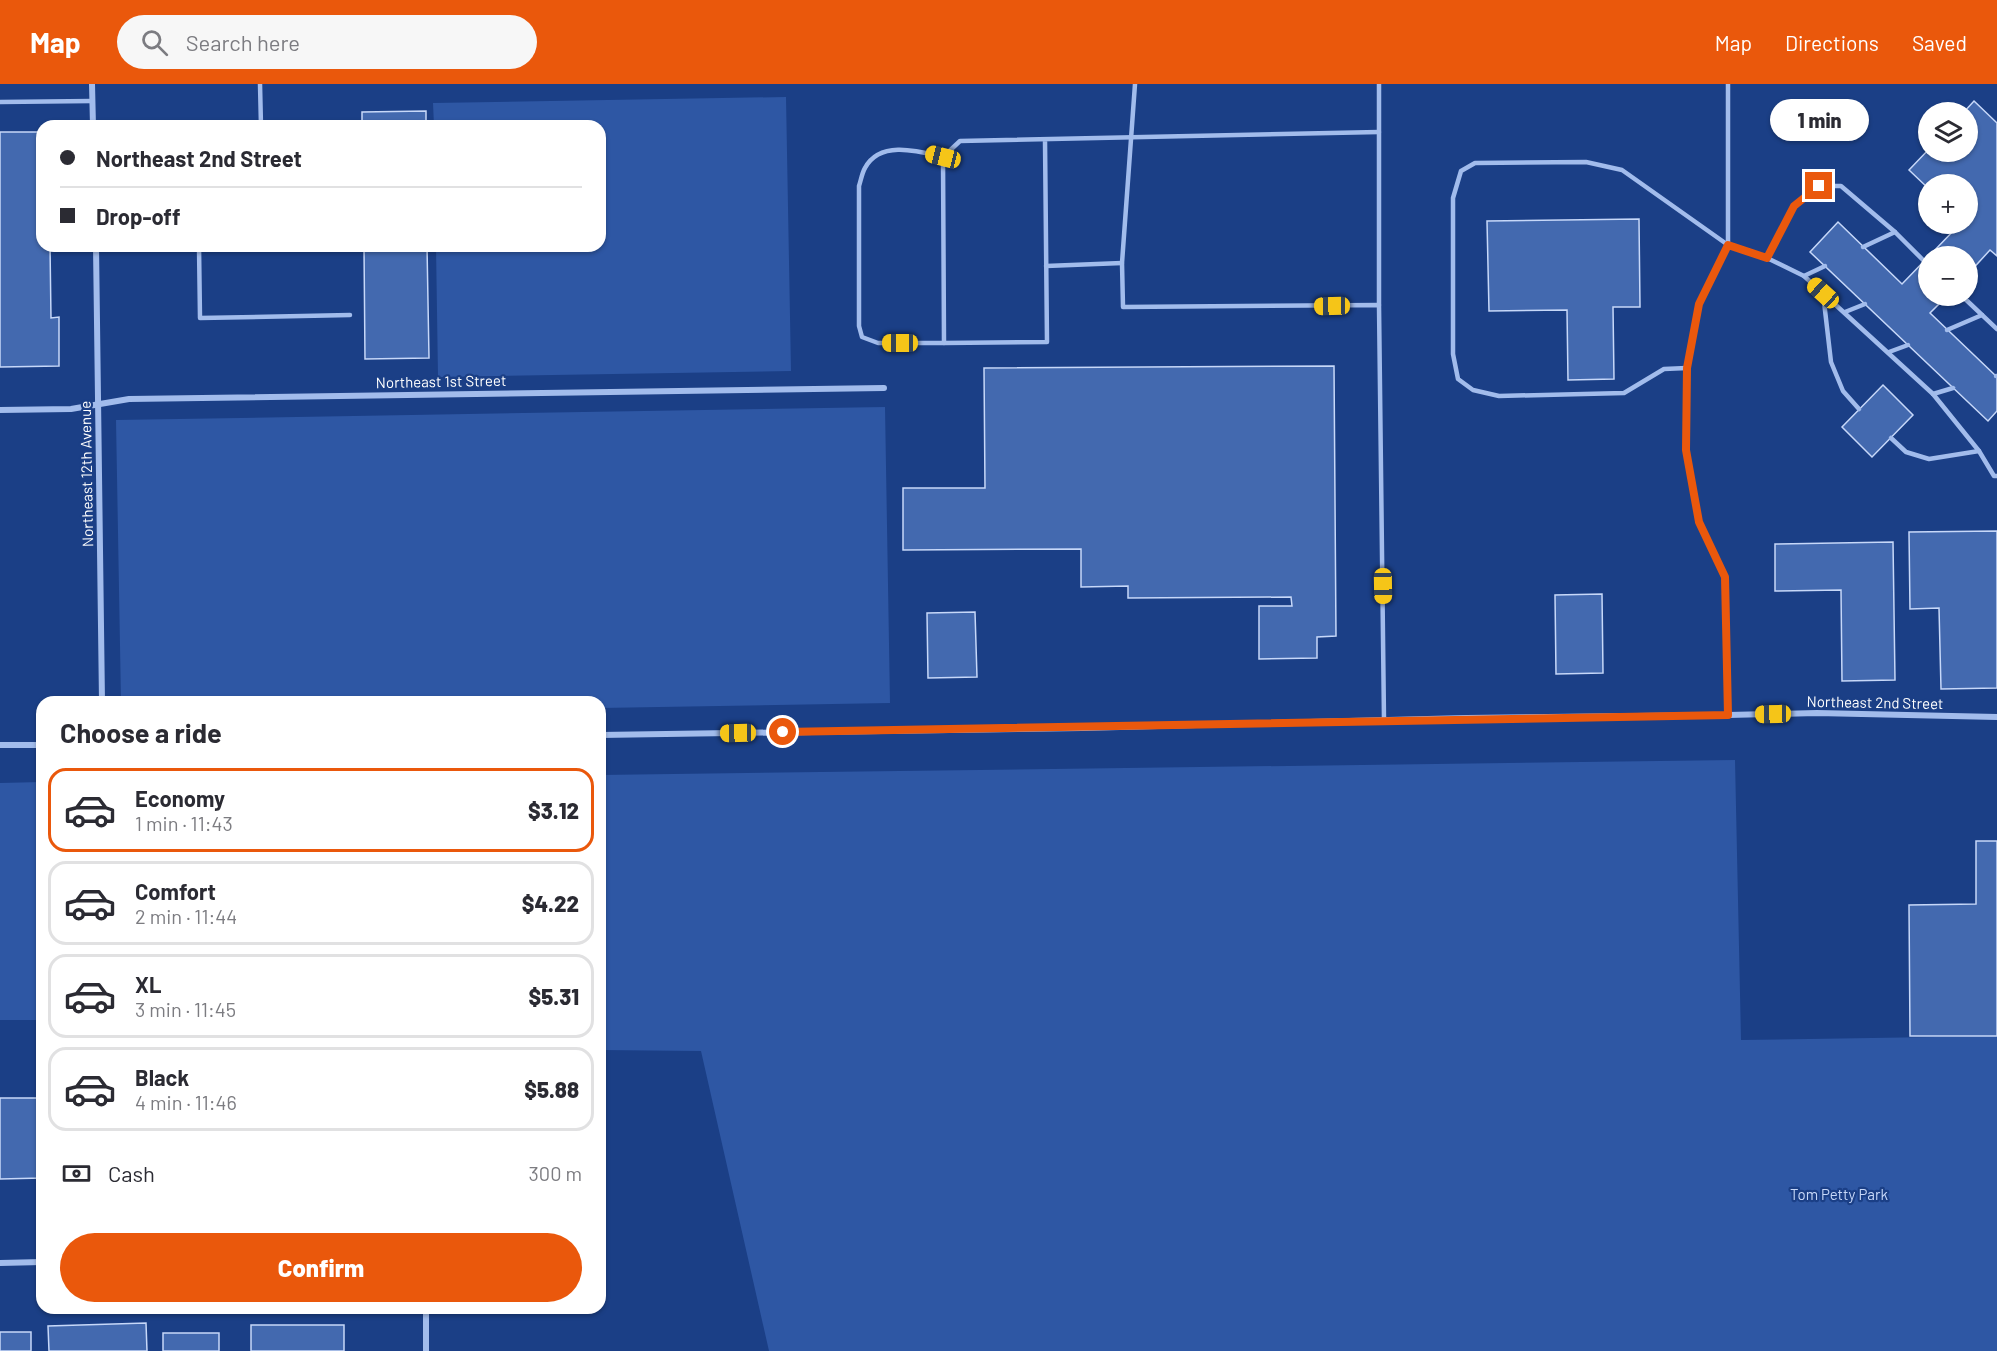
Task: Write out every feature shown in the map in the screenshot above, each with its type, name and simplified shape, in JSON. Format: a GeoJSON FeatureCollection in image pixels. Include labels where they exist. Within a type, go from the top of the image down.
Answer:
{"type":"FeatureCollection","features":[{"type":"Feature","properties":{"kind":"street"},"geometry":{"type":"LineString","coordinates":[[92,84],[93,120]]}},
{"type":"Feature","properties":{"kind":"street","name":"Northeast 12th Avenue"},"geometry":{"type":"LineString","coordinates":[[96,252],[102,696]]}},
{"type":"Feature","properties":{"kind":"street","name":"Northeast 1st Street"},"geometry":{"type":"LineString","coordinates":[[0,410],[71,409],[129,399],[884,388]]}},
{"type":"Feature","properties":{"kind":"street","name":"Northeast 2nd Street"},"geometry":{"type":"LineString","coordinates":[[606,735],[1728,715],[1997,717]]}},
{"type":"Feature","properties":{"kind":"street"},"geometry":{"type":"LineString","coordinates":[[0,745],[36,745]]}},
{"type":"Feature","properties":{"kind":"street"},"geometry":{"type":"LineString","coordinates":[[0,1263],[36,1263]]}},
{"type":"Feature","properties":{"kind":"street"},"geometry":{"type":"LineString","coordinates":[[426,1314],[426,1351]]}},
{"type":"Feature","properties":{"kind":"lane"},"geometry":{"type":"LineString","coordinates":[[260,84],[261,120]]}},
{"type":"Feature","properties":{"kind":"lane"},"geometry":{"type":"LineString","coordinates":[[1135,84],[1122,263],[1122,307],[1379,305]]}},
{"type":"Feature","properties":{"kind":"lane"},"geometry":{"type":"LineString","coordinates":[[1379,84],[1384,720]]}},
{"type":"Feature","properties":{"kind":"lane"},"geometry":{"type":"LineString","coordinates":[[1728,84],[1728,245],[1699,304],[1687,368],[1686,450],[1699,522],[1725,577],[1728,715]]}},
{"type":"Feature","properties":{"kind":"lane"},"geometry":{"type":"LineString","coordinates":[[0,102],[92,101]]}},
{"type":"Feature","properties":{"kind":"lane"},"geometry":{"type":"LineString","coordinates":[[944,343],[943,157],[960,141],[1379,132]]}},
{"type":"Feature","properties":{"kind":"lane"},"geometry":{"type":"LineString","coordinates":[[943,157],[921,151],[896,149],[879,154],[866,166],[859,186],[859,327],[862,338],[878,343],[1047,342],[1045,140]]}},
{"type":"Feature","properties":{"kind":"lane"},"geometry":{"type":"LineString","coordinates":[[1687,368],[1664,369],[1624,393],[1499,396],[1473,390],[1458,379],[1453,354],[1453,198],[1461,171],[1475,163],[1564,162],[1586,162],[1622,170],[1728,245],[1767,258],[1804,276],[1933,394],[1978,451],[1994,476],[1997,476]]}},
{"type":"Feature","properties":{"kind":"lane"},"geometry":{"type":"LineString","coordinates":[[1767,258],[1794,206],[1819,186],[1841,186],[1918,255]]}},
{"type":"Feature","properties":{"kind":"lane"},"geometry":{"type":"LineString","coordinates":[[1863,247],[1894,232]]}},
{"type":"Feature","properties":{"kind":"lane"},"geometry":{"type":"LineString","coordinates":[[199,252],[200,318],[350,315]]}},
{"type":"Feature","properties":{"kind":"lane"},"geometry":{"type":"LineString","coordinates":[[1046,266],[1122,263]]}},
{"type":"Feature","properties":{"kind":"lane"},"geometry":{"type":"LineString","coordinates":[[1804,276],[1825,266]]}},
{"type":"Feature","properties":{"kind":"lane"},"geometry":{"type":"LineString","coordinates":[[1823,293],[1831,362],[1843,391],[1859,409]]}},
{"type":"Feature","properties":{"kind":"lane"},"geometry":{"type":"LineString","coordinates":[[1845,312],[1865,304]]}},
{"type":"Feature","properties":{"kind":"lane"},"geometry":{"type":"LineString","coordinates":[[1973,306],[1997,329]]}},
{"type":"Feature","properties":{"kind":"lane"},"geometry":{"type":"LineString","coordinates":[[1947,330],[1982,315]]}},
{"type":"Feature","properties":{"kind":"lane"},"geometry":{"type":"LineString","coordinates":[[1889,352],[1908,345]]}},
{"type":"Feature","properties":{"kind":"lane"},"geometry":{"type":"LineString","coordinates":[[1933,394],[1953,388]]}},
{"type":"Feature","properties":{"kind":"lane"},"geometry":{"type":"LineString","coordinates":[[1891,438],[1906,452],[1929,459],[1978,451]]}},
{"type":"Feature","properties":{"kind":"green space"},"geometry":{"type":"Polygon","coordinates":[[[786,97],[791,371],[438,377],[436,252],[606,252],[606,120],[434,120],[433,103],[786,97]]]}},
{"type":"Feature","properties":{"kind":"green space"},"geometry":{"type":"Polygon","coordinates":[[[885,407],[890,703],[606,708],[606,696],[121,696],[116,420],[885,407]]]}},
{"type":"Feature","properties":{"kind":"green space","name":"Tom Petty Park"},"geometry":{"type":"Polygon","coordinates":[[[1735,760],[1741,1040],[1997,1036],[1997,1351],[769,1351],[701,1051],[606,1050],[606,775],[1735,760]]]}},
{"type":"Feature","properties":{"kind":"green space"},"geometry":{"type":"Polygon","coordinates":[[[36,782],[36,1020],[0,1020],[0,783],[36,782]]]}},
{"type":"Feature","properties":{"kind":"building"},"geometry":{"type":"Polygon","coordinates":[[[1978,105],[1997,123],[1997,256],[1990,250],[1978,263],[1978,246],[1939,246],[1950,234],[1978,234],[1978,174],[1918,174],[1918,179],[1909,170],[1918,161],[1978,162],[1978,105]]]}},
{"type":"Feature","properties":{"kind":"building"},"geometry":{"type":"Polygon","coordinates":[[[426,111],[426,120],[362,120],[362,112],[426,111]]]}},
{"type":"Feature","properties":{"kind":"building"},"geometry":{"type":"Polygon","coordinates":[[[0,132],[36,132],[36,252],[50,252],[51,318],[59,317],[59,366],[0,367],[0,132]]]}},
{"type":"Feature","properties":{"kind":"building"},"geometry":{"type":"Polygon","coordinates":[[[1639,219],[1640,307],[1613,307],[1614,379],[1568,380],[1567,310],[1489,311],[1487,221],[1639,219]]]}},
{"type":"Feature","properties":{"kind":"building"},"geometry":{"type":"Polygon","coordinates":[[[1838,222],[1902,284],[1918,267],[1918,306],[1937,306],[1930,313],[1997,377],[1997,411],[1988,421],[1810,252],[1838,222]]]}},
{"type":"Feature","properties":{"kind":"building"},"geometry":{"type":"Polygon","coordinates":[[[364,252],[427,252],[429,358],[365,359],[364,252]]]}},
{"type":"Feature","properties":{"kind":"building"},"geometry":{"type":"Polygon","coordinates":[[[1334,366],[1336,636],[1317,637],[1317,658],[1259,659],[1259,606],[1292,606],[1291,597],[1128,598],[1128,586],[1081,587],[1081,549],[903,550],[903,488],[985,488],[984,368],[1334,366]]]}},
{"type":"Feature","properties":{"kind":"building"},"geometry":{"type":"Polygon","coordinates":[[[1883,385],[1913,415],[1872,457],[1842,427],[1883,385]]]}},
{"type":"Feature","properties":{"kind":"building"},"geometry":{"type":"Polygon","coordinates":[[[1997,531],[1997,688],[1941,689],[1939,608],[1910,609],[1909,532],[1997,531]]]}},
{"type":"Feature","properties":{"kind":"building"},"geometry":{"type":"Polygon","coordinates":[[[1893,542],[1895,680],[1842,681],[1841,590],[1775,591],[1775,544],[1893,542]]]}},
{"type":"Feature","properties":{"kind":"building"},"geometry":{"type":"Polygon","coordinates":[[[1602,594],[1603,673],[1556,674],[1555,595],[1602,594]]]}},
{"type":"Feature","properties":{"kind":"building"},"geometry":{"type":"Polygon","coordinates":[[[975,612],[977,677],[928,678],[927,613],[975,612]]]}},
{"type":"Feature","properties":{"kind":"building"},"geometry":{"type":"Polygon","coordinates":[[[1976,841],[1997,841],[1997,1036],[1910,1036],[1909,905],[1976,904],[1976,841]]]}},
{"type":"Feature","properties":{"kind":"building"},"geometry":{"type":"Polygon","coordinates":[[[0,1098],[36,1098],[36,1178],[0,1179],[0,1098]]]}},
{"type":"Feature","properties":{"kind":"building"},"geometry":{"type":"Polygon","coordinates":[[[146,1323],[147,1351],[49,1351],[48,1326],[146,1323]]]}},
{"type":"Feature","properties":{"kind":"building"},"geometry":{"type":"Polygon","coordinates":[[[251,1325],[344,1325],[344,1351],[251,1351],[251,1325]]]}},
{"type":"Feature","properties":{"kind":"building"},"geometry":{"type":"Polygon","coordinates":[[[0,1332],[31,1332],[31,1351],[0,1351],[0,1332]]]}},
{"type":"Feature","properties":{"kind":"building"},"geometry":{"type":"Polygon","coordinates":[[[163,1333],[219,1333],[219,1351],[163,1351],[163,1333]]]}},
{"type":"Feature","properties":{"kind":"route"},"geometry":{"type":"LineString","coordinates":[[783,732],[1728,715],[1725,577],[1699,522],[1686,450],[1687,368],[1699,304],[1728,245],[1767,258],[1794,206],[1819,186]]}}]}
